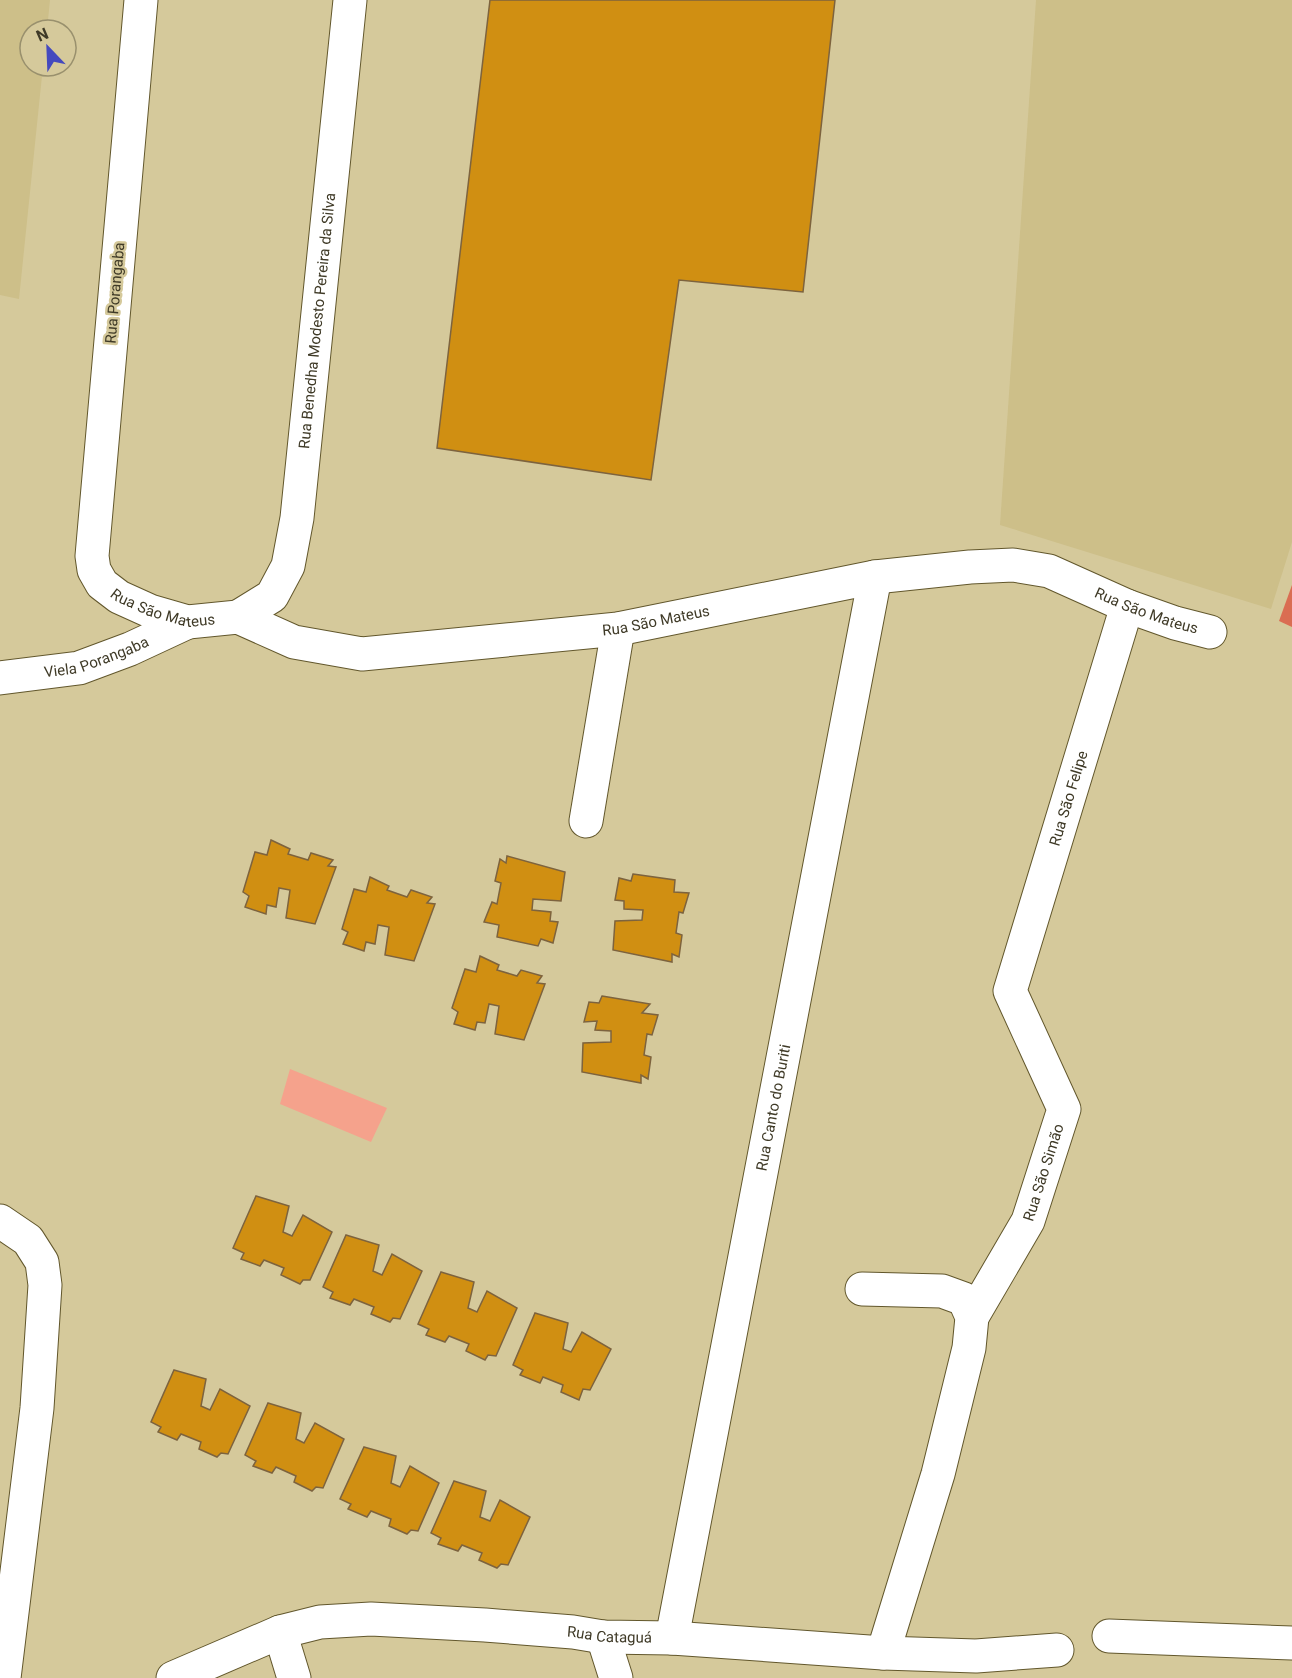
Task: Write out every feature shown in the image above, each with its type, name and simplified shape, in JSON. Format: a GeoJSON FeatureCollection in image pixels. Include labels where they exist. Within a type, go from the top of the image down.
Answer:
{"type":"FeatureCollection","features":[{"type":"Feature","properties":{"kind":"street","name":"Rua Porangaba"},"geometry":{"type":"LineString","coordinates":[[102,584],[94,570],[92,556],[141,0]]}},
{"type":"Feature","properties":{"kind":"street","name":"Rua Benedha Modesto Pereira da Silva"},"geometry":{"type":"LineString","coordinates":[[238,617],[272,596],[288,566],[297,518],[350,0]]}},
{"type":"Feature","properties":{"kind":"street","name":"Rua São Mateus"},"geometry":{"type":"LineString","coordinates":[[102,584],[119,597],[150,611],[188,622],[238,617],[294,642],[362,654],[618,628],[875,577],[1013,565],[1049,571],[1127,606],[1174,623],[1210,632]]}},
{"type":"Feature","properties":{"kind":"street","name":"Rua Canto do Buriti"},"geometry":{"type":"LineString","coordinates":[[672,1638],[875,577]]}},
{"type":"Feature","properties":{"kind":"street","name":"Rua São Felipe"},"geometry":{"type":"LineString","coordinates":[[1010,991],[1127,606]]}},
{"type":"Feature","properties":{"kind":"street","name":"Viela Porangaba"},"geometry":{"type":"LineString","coordinates":[[0,678],[79,668],[130,649],[188,622]]}},
{"type":"Feature","properties":{"kind":"street"},"geometry":{"type":"LineString","coordinates":[[586,820],[618,628]]}},
{"type":"Feature","properties":{"kind":"street","name":"Rua São Simão"},"geometry":{"type":"LineString","coordinates":[[883,1653],[938,1474],[969,1348],[972,1317],[1028,1221],[1064,1109],[1010,991]]}},
{"type":"Feature","properties":{"kind":"street"},"geometry":{"type":"LineString","coordinates":[[0,1221],[28,1240],[42,1262],[45,1285],[37,1408],[4,1678]]}},
{"type":"Feature","properties":{"kind":"street"},"geometry":{"type":"LineString","coordinates":[[862,1289],[942,1291],[964,1299],[972,1317]]}},
{"type":"Feature","properties":{"kind":"street","name":"Rua Cataguá"},"geometry":{"type":"LineString","coordinates":[[173,1678],[280,1632],[321,1622],[371,1618],[573,1632],[603,1637],[672,1638],[883,1653],[976,1656],[1057,1650]]}},
{"type":"Feature","properties":{"kind":"street"},"geometry":{"type":"LineString","coordinates":[[280,1632],[294,1678]]}},
{"type":"Feature","properties":{"kind":"street"},"geometry":{"type":"LineString","coordinates":[[1109,1636],[1292,1643]]}},
{"type":"Feature","properties":{"kind":"street"},"geometry":{"type":"LineString","coordinates":[[603,1637],[616,1678]]}},
{"type":"Feature","properties":{"kind":"shaded area"},"geometry":{"type":"Polygon","coordinates":[[[0,0],[50,0],[48,18],[18,18],[18,78],[42,78],[19,299],[0,295],[0,0]]]}},
{"type":"Feature","properties":{"kind":"shaded area"},"geometry":{"type":"Polygon","coordinates":[[[1036,0],[1292,0],[1292,542],[1271,609],[1000,525],[1036,0]]]}},
{"type":"Feature","properties":{"kind":"shaded area"},"geometry":{"type":"Polygon","coordinates":[[[1292,585],[1292,627],[1279,621],[1292,585]]]}},
{"type":"Feature","properties":{"kind":"shaded area"},"geometry":{"type":"Polygon","coordinates":[[[290,1069],[387,1108],[371,1142],[280,1104],[290,1069]]]}},
{"type":"Feature","properties":{"kind":"building"},"geometry":{"type":"Polygon","coordinates":[[[490,0],[835,0],[803,292],[679,280],[651,480],[437,448],[490,0]]]}},
{"type":"Feature","properties":{"kind":"building"},"geometry":{"type":"Polygon","coordinates":[[[271,840],[290,849],[288,854],[308,860],[311,853],[333,860],[328,866],[336,867],[315,924],[286,918],[290,890],[279,888],[276,907],[267,905],[266,914],[245,907],[249,896],[243,892],[255,852],[267,855],[271,840]]]}},
{"type":"Feature","properties":{"kind":"building"},"geometry":{"type":"Polygon","coordinates":[[[507,856],[565,872],[561,901],[533,899],[532,910],[551,912],[550,921],[558,922],[553,943],[541,939],[538,946],[497,937],[499,925],[484,922],[492,902],[497,904],[501,883],[495,881],[500,859],[506,863],[507,856]]]}},
{"type":"Feature","properties":{"kind":"building"},"geometry":{"type":"Polygon","coordinates":[[[633,874],[675,880],[674,892],[689,893],[683,913],[679,912],[676,933],[682,935],[679,957],[672,954],[672,962],[613,950],[615,921],[642,920],[643,910],[624,909],[624,901],[615,900],[619,878],[631,881],[633,874]]]}},
{"type":"Feature","properties":{"kind":"building"},"geometry":{"type":"Polygon","coordinates":[[[370,877],[389,886],[387,890],[407,897],[411,890],[432,897],[427,903],[435,904],[414,961],[385,955],[389,927],[378,925],[375,944],[366,942],[364,951],[343,944],[348,932],[342,929],[354,889],[366,892],[370,877]]]}},
{"type":"Feature","properties":{"kind":"building"},"geometry":{"type":"Polygon","coordinates":[[[480,956],[499,965],[497,970],[517,976],[521,970],[542,976],[537,983],[545,984],[524,1040],[495,1034],[499,1006],[489,1004],[485,1023],[477,1022],[475,1030],[454,1024],[458,1012],[452,1008],[465,969],[476,972],[480,956]]]}},
{"type":"Feature","properties":{"kind":"building"},"geometry":{"type":"Polygon","coordinates":[[[602,996],[650,1004],[642,1013],[658,1015],[652,1035],[647,1034],[644,1055],[651,1057],[648,1079],[641,1075],[641,1083],[582,1072],[583,1043],[611,1042],[611,1031],[595,1030],[597,1021],[584,1022],[589,1002],[599,1003],[602,996]]]}},
{"type":"Feature","properties":{"kind":"building"},"geometry":{"type":"Polygon","coordinates":[[[256,1196],[289,1206],[283,1232],[292,1236],[303,1215],[332,1232],[310,1280],[303,1280],[300,1284],[281,1275],[284,1268],[264,1260],[260,1266],[241,1259],[244,1253],[233,1248],[256,1196]]]}},
{"type":"Feature","properties":{"kind":"building"},"geometry":{"type":"Polygon","coordinates":[[[346,1235],[379,1245],[373,1271],[382,1275],[392,1254],[422,1271],[400,1319],[393,1318],[390,1322],[371,1314],[374,1307],[354,1299],[350,1305],[330,1298],[333,1292],[323,1287],[346,1235]]]}},
{"type":"Feature","properties":{"kind":"building"},"geometry":{"type":"Polygon","coordinates":[[[441,1272],[474,1282],[468,1308],[477,1312],[487,1291],[517,1308],[496,1356],[488,1355],[485,1360],[466,1351],[469,1344],[449,1336],[445,1342],[426,1335],[429,1329],[418,1324],[441,1272]]]}},
{"type":"Feature","properties":{"kind":"building"},"geometry":{"type":"Polygon","coordinates":[[[535,1313],[568,1323],[563,1349],[571,1352],[582,1332],[611,1349],[590,1390],[583,1389],[579,1400],[561,1392],[563,1385],[543,1377],[540,1383],[520,1375],[523,1370],[513,1365],[535,1313]]]}},
{"type":"Feature","properties":{"kind":"building"},"geometry":{"type":"Polygon","coordinates":[[[174,1370],[206,1379],[201,1406],[210,1410],[220,1389],[250,1406],[228,1454],[221,1453],[217,1457],[199,1449],[201,1442],[181,1434],[177,1440],[158,1432],[161,1427],[151,1422],[174,1370]]]}},
{"type":"Feature","properties":{"kind":"building"},"geometry":{"type":"Polygon","coordinates":[[[268,1403],[301,1413],[296,1439],[304,1443],[315,1423],[344,1439],[323,1488],[316,1487],[312,1491],[294,1482],[296,1476],[276,1467],[272,1473],[253,1466],[256,1461],[245,1455],[268,1403]]]}},
{"type":"Feature","properties":{"kind":"building"},"geometry":{"type":"Polygon","coordinates":[[[364,1447],[396,1456],[391,1483],[400,1487],[410,1466],[439,1483],[418,1531],[411,1530],[407,1534],[389,1526],[391,1519],[371,1511],[367,1517],[348,1509],[351,1504],[340,1499],[364,1447]]]}},
{"type":"Feature","properties":{"kind":"building"},"geometry":{"type":"Polygon","coordinates":[[[454,1481],[486,1491],[480,1517],[490,1521],[500,1500],[530,1517],[508,1565],[501,1564],[497,1568],[479,1560],[482,1553],[462,1545],[458,1551],[438,1544],[441,1538],[431,1533],[454,1481]]]}}]}
